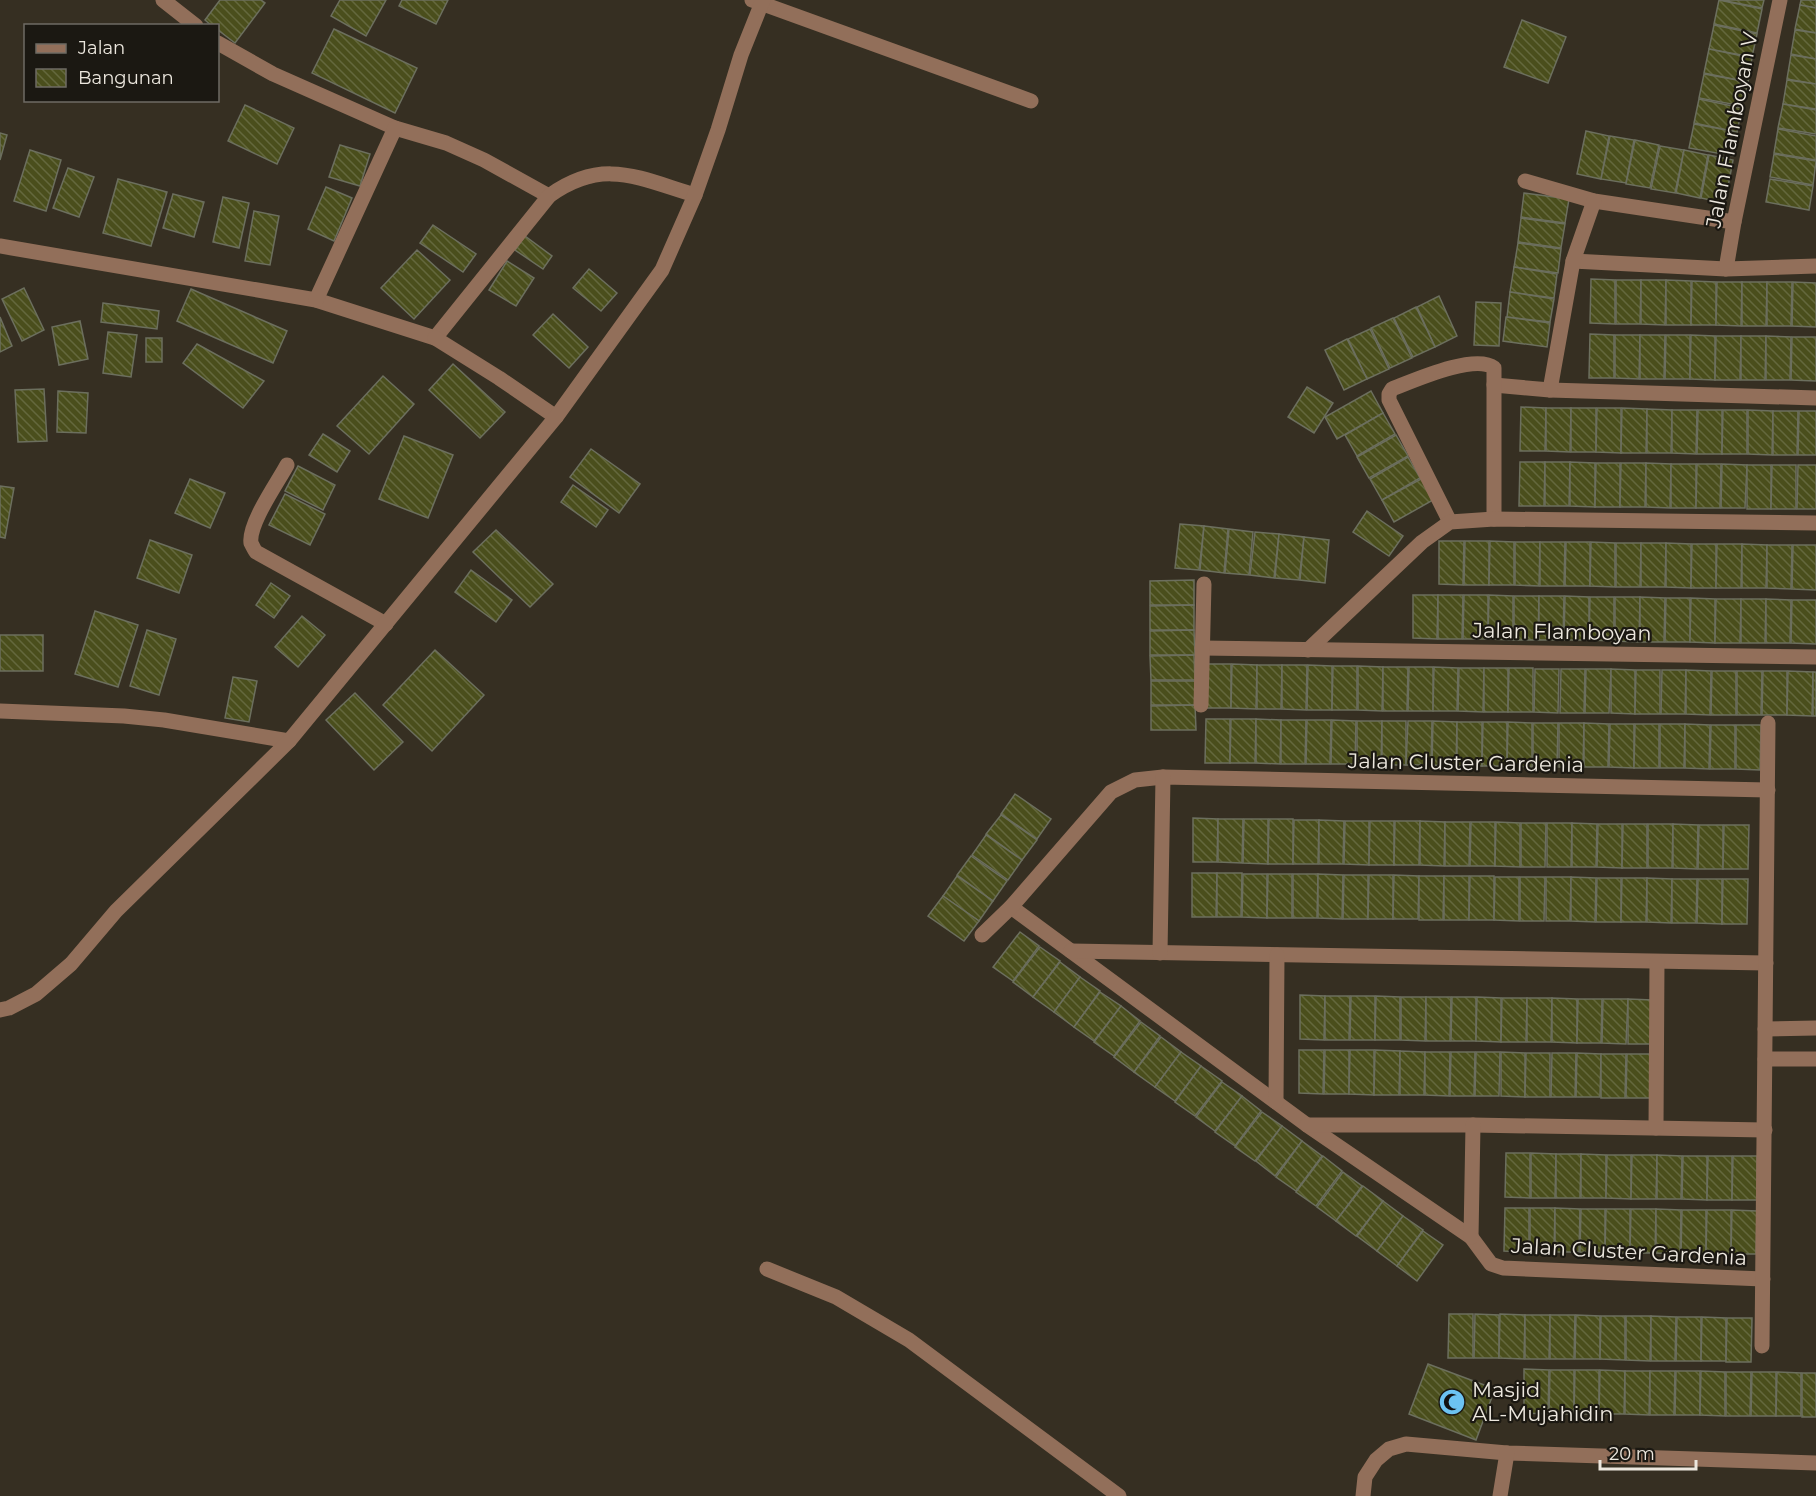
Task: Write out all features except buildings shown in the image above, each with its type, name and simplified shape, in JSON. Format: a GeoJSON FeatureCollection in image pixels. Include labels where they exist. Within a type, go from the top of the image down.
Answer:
{"type":"FeatureCollection","features":[{"type":"Feature","properties":{"kind":"street"},"geometry":{"type":"LineString","coordinates":[[163,0],[182,6],[195,24]]}},
{"type":"Feature","properties":{"kind":"street","name":"Jalan Flamboyan V"},"geometry":{"type":"LineString","coordinates":[[1726,269],[1780,0]]}},
{"type":"Feature","properties":{"kind":"street"},"geometry":{"type":"LineString","coordinates":[[0,1010],[9,1008],[36,994],[71,964],[116,911],[289,741],[556,417],[662,270],[695,195],[759,1],[1031,101]]}},
{"type":"Feature","properties":{"kind":"street"},"geometry":{"type":"LineString","coordinates":[[219,44],[273,74],[395,128],[446,143],[484,160],[549,196]]}},
{"type":"Feature","properties":{"kind":"street"},"geometry":{"type":"LineString","coordinates":[[316,300],[395,128]]}},
{"type":"Feature","properties":{"kind":"street"},"geometry":{"type":"LineString","coordinates":[[435,338],[549,196],[564,185],[601,173],[624,174],[695,195]]}},
{"type":"Feature","properties":{"kind":"street"},"geometry":{"type":"LineString","coordinates":[[1526,181],[1593,201],[1734,222]]}},
{"type":"Feature","properties":{"kind":"street"},"geometry":{"type":"LineString","coordinates":[[1550,390],[1573,261],[1593,201]]}},
{"type":"Feature","properties":{"kind":"street"},"geometry":{"type":"LineString","coordinates":[[0,246],[316,300],[435,338],[556,417]]}},
{"type":"Feature","properties":{"kind":"street"},"geometry":{"type":"LineString","coordinates":[[1573,261],[1726,269],[1816,266]]}},
{"type":"Feature","properties":{"kind":"street"},"geometry":{"type":"LineString","coordinates":[[1449,522],[1389,400],[1389,394],[1392,389],[1442,369],[1486,363],[1494,368],[1494,519]]}},
{"type":"Feature","properties":{"kind":"street"},"geometry":{"type":"LineString","coordinates":[[1494,385],[1550,390],[1816,398]]}},
{"type":"Feature","properties":{"kind":"street"},"geometry":{"type":"LineString","coordinates":[[288,465],[261,509],[251,544],[256,552],[386,624]]}},
{"type":"Feature","properties":{"kind":"street"},"geometry":{"type":"LineString","coordinates":[[1308,650],[1422,542],[1449,522],[1494,519],[1816,523]]}},
{"type":"Feature","properties":{"kind":"street"},"geometry":{"type":"LineString","coordinates":[[1201,705],[1204,584]]}},
{"type":"Feature","properties":{"kind":"street","name":"Jalan Flamboyan"},"geometry":{"type":"LineString","coordinates":[[1202,648],[1816,657]]}},
{"type":"Feature","properties":{"kind":"street"},"geometry":{"type":"LineString","coordinates":[[0,711],[124,716],[164,720],[289,741]]}},
{"type":"Feature","properties":{"kind":"street","name":"Jalan Cluster Gardenia"},"geometry":{"type":"LineString","coordinates":[[1762,1346],[1768,723]]}},
{"type":"Feature","properties":{"kind":"street"},"geometry":{"type":"LineString","coordinates":[[1160,953],[1163,777]]}},
{"type":"Feature","properties":{"kind":"street","name":"Jalan Cluster Gardenia"},"geometry":{"type":"LineString","coordinates":[[982,935],[1011,907],[1111,792],[1135,780],[1163,777],[1768,790]]}},
{"type":"Feature","properties":{"kind":"street","name":"Jalan Cluster Gardenia"},"geometry":{"type":"LineString","coordinates":[[1011,907],[1307,1125],[1471,1237],[1491,1264],[1503,1268],[1763,1279]]}},
{"type":"Feature","properties":{"kind":"street"},"geometry":{"type":"LineString","coordinates":[[1071,951],[1766,963]]}},
{"type":"Feature","properties":{"kind":"street"},"geometry":{"type":"LineString","coordinates":[[1276,1102],[1277,955]]}},
{"type":"Feature","properties":{"kind":"street"},"geometry":{"type":"LineString","coordinates":[[1656,1128],[1657,962]]}},
{"type":"Feature","properties":{"kind":"street"},"geometry":{"type":"LineString","coordinates":[[1765,1029],[1816,1028]]}},
{"type":"Feature","properties":{"kind":"street"},"geometry":{"type":"LineString","coordinates":[[1765,1059],[1816,1059]]}},
{"type":"Feature","properties":{"kind":"street"},"geometry":{"type":"LineString","coordinates":[[1307,1125],[1473,1125],[1765,1130]]}},
{"type":"Feature","properties":{"kind":"street"},"geometry":{"type":"LineString","coordinates":[[1471,1237],[1473,1125]]}},
{"type":"Feature","properties":{"kind":"street"},"geometry":{"type":"LineString","coordinates":[[767,1269],[836,1297],[909,1340],[1119,1496]]}},
{"type":"Feature","properties":{"kind":"street"},"geometry":{"type":"LineString","coordinates":[[1363,1496],[1365,1477],[1376,1460],[1389,1449],[1406,1444],[1508,1454],[1816,1463]]}},
{"type":"Feature","properties":{"kind":"street"},"geometry":{"type":"LineString","coordinates":[[1500,1496],[1508,1454]]}},
{"type":"Feature","properties":{"kind":"place","name":"Masjid AL-Mujahidin"},"geometry":{"type":"Point","coordinates":[1452,1402]}}]}
